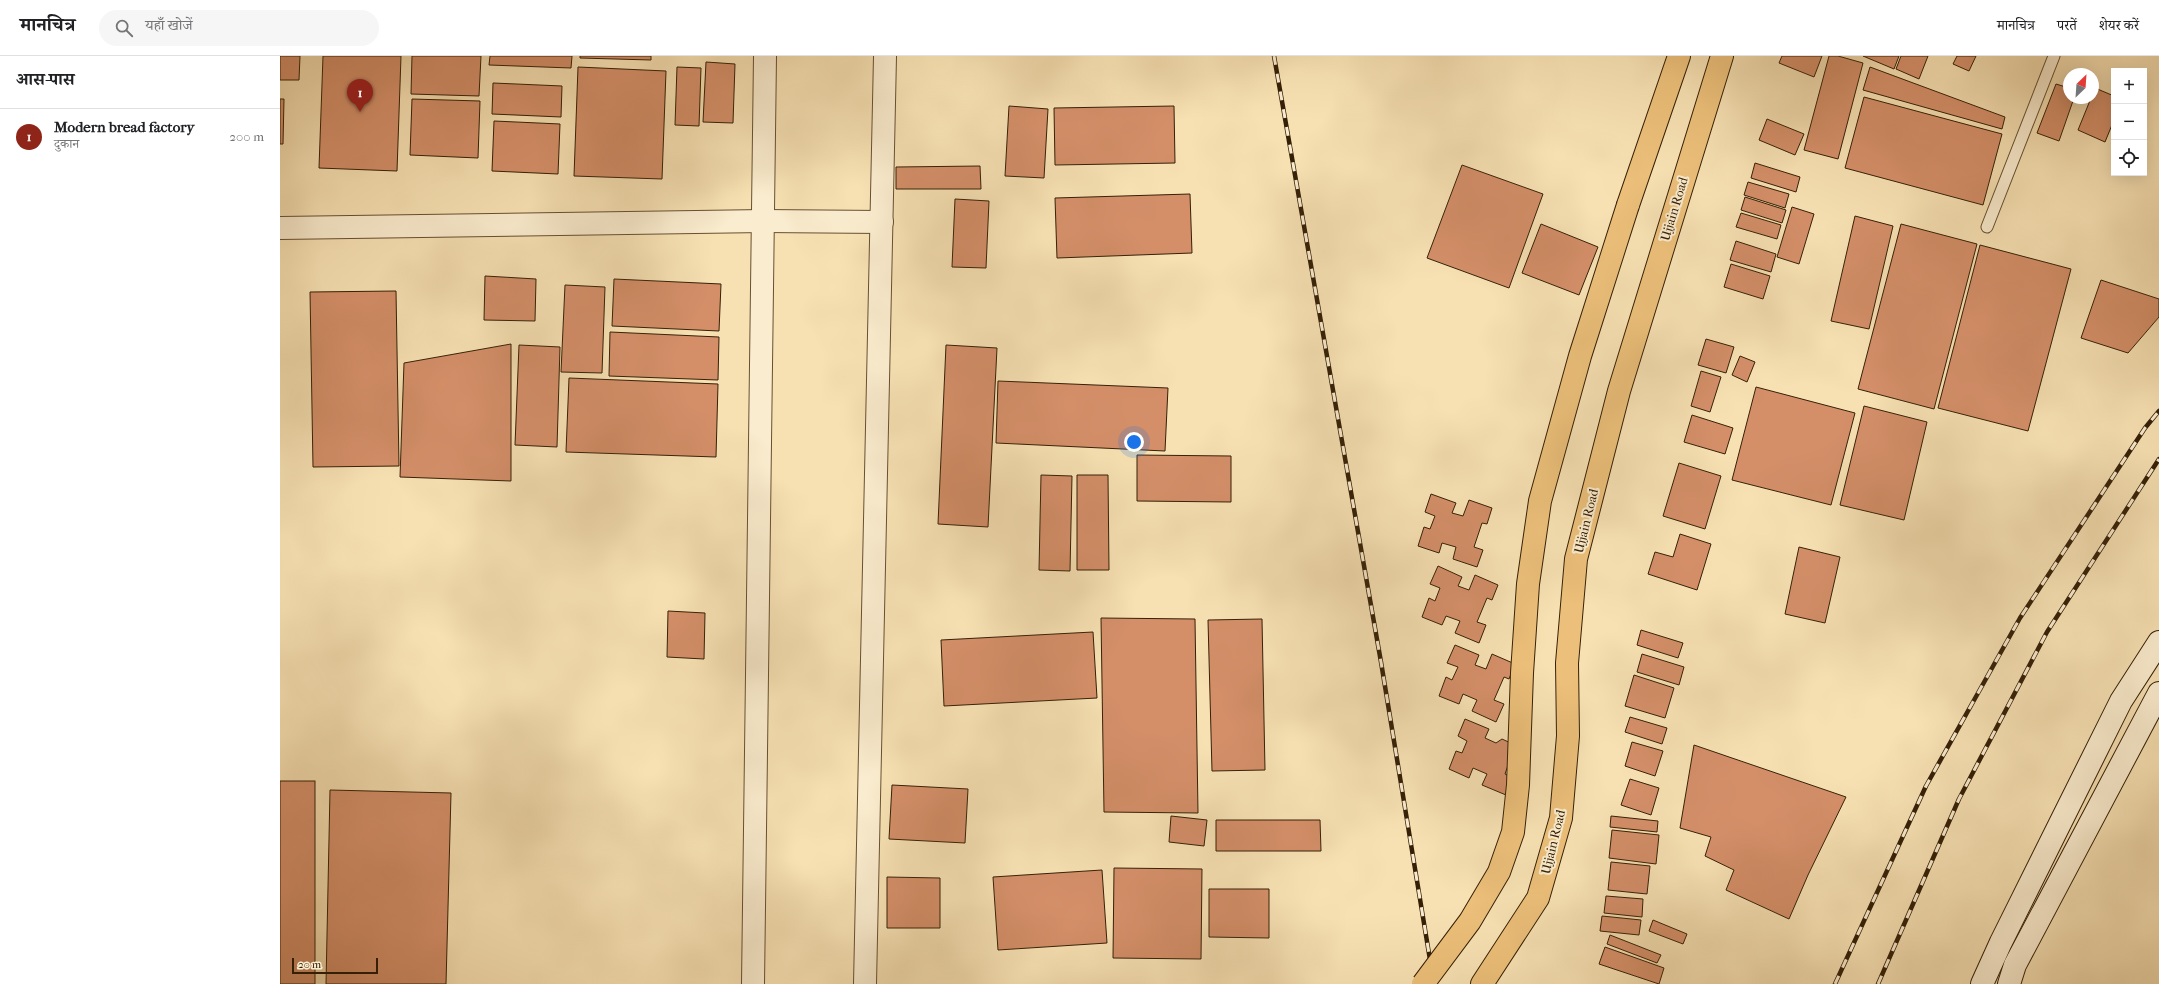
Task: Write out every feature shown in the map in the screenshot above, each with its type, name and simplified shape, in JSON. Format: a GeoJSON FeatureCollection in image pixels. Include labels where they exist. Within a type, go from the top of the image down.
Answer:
{"type":"FeatureCollection","features":[{"type":"Feature","properties":{"kind":"main road"},"geometry":{"type":"LineString","coordinates":[[1423,984],[1470,921],[1499,872],[1513,832],[1518,785],[1528,584],[1540,501],[1580,356],[1628,205],[1679,56]]}},
{"type":"Feature","properties":{"kind":"main road","name":"Ujjain Road"},"geometry":{"type":"LineString","coordinates":[[1482,984],[1538,898],[1561,818],[1568,736],[1567,663],[1576,559],[1619,391],[1722,56]]}},
{"type":"Feature","properties":{"kind":"street"},"geometry":{"type":"LineString","coordinates":[[753,984],[765,56]]}},
{"type":"Feature","properties":{"kind":"street"},"geometry":{"type":"LineString","coordinates":[[865,984],[885,56]]}},
{"type":"Feature","properties":{"kind":"street"},"geometry":{"type":"LineString","coordinates":[[280,228],[764,221],[882,222]]}},
{"type":"Feature","properties":{"kind":"street"},"geometry":{"type":"LineString","coordinates":[[1982,984],[2001,942],[2121,701],[2159,642]]}},
{"type":"Feature","properties":{"kind":"street"},"geometry":{"type":"LineString","coordinates":[[2009,984],[2015,965],[2159,693]]}},
{"type":"Feature","properties":{"kind":"lane"},"geometry":{"type":"LineString","coordinates":[[1988,227],[2054,56]]}},
{"type":"Feature","properties":{"kind":"building"},"geometry":{"type":"Polygon","coordinates":[[[280,56],[300,56],[299,80],[280,80],[280,56]]]}},
{"type":"Feature","properties":{"kind":"building"},"geometry":{"type":"Polygon","coordinates":[[[323,56],[401,56],[397,171],[319,168],[323,56]]]}},
{"type":"Feature","properties":{"kind":"building"},"geometry":{"type":"Polygon","coordinates":[[[412,56],[481,56],[479,96],[411,94],[412,56]]]}},
{"type":"Feature","properties":{"kind":"building"},"geometry":{"type":"Polygon","coordinates":[[[490,56],[572,56],[571,68],[489,65],[490,56]]]}},
{"type":"Feature","properties":{"kind":"building"},"geometry":{"type":"Polygon","coordinates":[[[580,56],[651,56],[651,60],[580,58],[580,56]]]}},
{"type":"Feature","properties":{"kind":"building"},"geometry":{"type":"Polygon","coordinates":[[[1782,56],[1822,56],[1814,77],[1779,63],[1782,56]]]}},
{"type":"Feature","properties":{"kind":"building"},"geometry":{"type":"Polygon","coordinates":[[[1829,56],[1838,56],[1863,63],[1838,159],[1804,150],[1829,56]]]}},
{"type":"Feature","properties":{"kind":"building"},"geometry":{"type":"Polygon","coordinates":[[[1863,56],[1899,56],[1894,69],[1863,56]]]}},
{"type":"Feature","properties":{"kind":"building"},"geometry":{"type":"Polygon","coordinates":[[[1901,56],[1928,56],[1919,79],[1896,69],[1901,56]]]}},
{"type":"Feature","properties":{"kind":"building"},"geometry":{"type":"Polygon","coordinates":[[[1957,56],[1976,56],[1969,71],[1953,64],[1957,56]]]}},
{"type":"Feature","properties":{"kind":"building"},"geometry":{"type":"Polygon","coordinates":[[[706,62],[735,64],[733,123],[703,122],[706,62]]]}},
{"type":"Feature","properties":{"kind":"building"},"geometry":{"type":"Polygon","coordinates":[[[578,67],[666,71],[662,179],[574,176],[578,67]]]}},
{"type":"Feature","properties":{"kind":"building"},"geometry":{"type":"Polygon","coordinates":[[[677,67],[701,68],[699,126],[675,125],[677,67]]]}},
{"type":"Feature","properties":{"kind":"building"},"geometry":{"type":"Polygon","coordinates":[[[1870,67],[2005,117],[2002,129],[1863,90],[1870,67]]]}},
{"type":"Feature","properties":{"kind":"building"},"geometry":{"type":"Polygon","coordinates":[[[493,83],[562,86],[561,117],[492,114],[493,83]]]}},
{"type":"Feature","properties":{"kind":"building"},"geometry":{"type":"Polygon","coordinates":[[[2056,84],[2063,86],[2063,104],[2072,104],[2059,141],[2037,133],[2056,84]]]}},
{"type":"Feature","properties":{"kind":"building"},"geometry":{"type":"Polygon","coordinates":[[[2099,90],[2111,95],[2111,127],[2105,142],[2078,130],[2089,104],[2099,104],[2099,90]]]}},
{"type":"Feature","properties":{"kind":"building"},"geometry":{"type":"Polygon","coordinates":[[[1864,97],[2002,134],[1983,205],[1845,168],[1864,97]]]}},
{"type":"Feature","properties":{"kind":"building"},"geometry":{"type":"Polygon","coordinates":[[[280,99],[284,99],[283,144],[280,144],[280,99]]]}},
{"type":"Feature","properties":{"kind":"building"},"geometry":{"type":"Polygon","coordinates":[[[412,99],[480,101],[478,158],[410,155],[412,99]]]}},
{"type":"Feature","properties":{"kind":"building"},"geometry":{"type":"Polygon","coordinates":[[[1009,106],[1048,109],[1044,178],[1005,176],[1009,106]]]}},
{"type":"Feature","properties":{"kind":"building"},"geometry":{"type":"Polygon","coordinates":[[[1174,106],[1175,163],[1055,165],[1054,108],[1174,106]]]}},
{"type":"Feature","properties":{"kind":"building"},"geometry":{"type":"Polygon","coordinates":[[[1767,119],[1804,134],[1795,155],[1759,140],[1767,119]]]}},
{"type":"Feature","properties":{"kind":"building"},"geometry":{"type":"Polygon","coordinates":[[[494,121],[560,124],[558,174],[492,171],[494,121]]]}},
{"type":"Feature","properties":{"kind":"building"},"geometry":{"type":"Polygon","coordinates":[[[1755,163],[1800,177],[1796,192],[1751,178],[1755,163]]]}},
{"type":"Feature","properties":{"kind":"building"},"geometry":{"type":"Polygon","coordinates":[[[1462,165],[1543,194],[1509,288],[1427,258],[1462,165]]]}},
{"type":"Feature","properties":{"kind":"building"},"geometry":{"type":"Polygon","coordinates":[[[980,166],[981,189],[896,189],[896,167],[980,166]]]}},
{"type":"Feature","properties":{"kind":"building"},"geometry":{"type":"Polygon","coordinates":[[[1748,182],[1789,194],[1785,208],[1744,195],[1748,182]]]}},
{"type":"Feature","properties":{"kind":"building"},"geometry":{"type":"Polygon","coordinates":[[[1190,194],[1192,253],[1057,258],[1055,198],[1190,194]]]}},
{"type":"Feature","properties":{"kind":"building"},"geometry":{"type":"Polygon","coordinates":[[[1745,197],[1786,210],[1782,223],[1741,210],[1745,197]]]}},
{"type":"Feature","properties":{"kind":"building"},"geometry":{"type":"Polygon","coordinates":[[[955,199],[989,201],[986,268],[952,267],[955,199]]]}},
{"type":"Feature","properties":{"kind":"building"},"geometry":{"type":"Polygon","coordinates":[[[1792,207],[1814,214],[1799,264],[1777,257],[1792,207]]]}},
{"type":"Feature","properties":{"kind":"building"},"geometry":{"type":"Polygon","coordinates":[[[1741,213],[1781,225],[1777,239],[1736,227],[1741,213]]]}},
{"type":"Feature","properties":{"kind":"building"},"geometry":{"type":"Polygon","coordinates":[[[1855,216],[1893,226],[1869,329],[1831,321],[1855,216]]]}},
{"type":"Feature","properties":{"kind":"building"},"geometry":{"type":"Polygon","coordinates":[[[1541,224],[1598,247],[1579,295],[1522,273],[1541,224]]]}},
{"type":"Feature","properties":{"kind":"building"},"geometry":{"type":"Polygon","coordinates":[[[1901,224],[1977,244],[1934,409],[1858,389],[1901,224]]]}},
{"type":"Feature","properties":{"kind":"building"},"geometry":{"type":"Polygon","coordinates":[[[1736,241],[1776,254],[1771,272],[1730,260],[1736,241]]]}},
{"type":"Feature","properties":{"kind":"building"},"geometry":{"type":"Polygon","coordinates":[[[1980,245],[2071,269],[2028,431],[1938,408],[1980,245]]]}},
{"type":"Feature","properties":{"kind":"building"},"geometry":{"type":"Polygon","coordinates":[[[1731,264],[1770,276],[1763,299],[1724,287],[1731,264]]]}},
{"type":"Feature","properties":{"kind":"building"},"geometry":{"type":"Polygon","coordinates":[[[485,276],[536,279],[535,321],[484,320],[485,276]]]}},
{"type":"Feature","properties":{"kind":"building"},"geometry":{"type":"Polygon","coordinates":[[[614,279],[721,284],[719,331],[612,326],[614,279]]]}},
{"type":"Feature","properties":{"kind":"building"},"geometry":{"type":"Polygon","coordinates":[[[2101,280],[2159,299],[2159,317],[2128,353],[2081,338],[2101,280]]]}},
{"type":"Feature","properties":{"kind":"building"},"geometry":{"type":"Polygon","coordinates":[[[565,285],[605,287],[602,373],[561,372],[565,285]]]}},
{"type":"Feature","properties":{"kind":"building"},"geometry":{"type":"Polygon","coordinates":[[[396,291],[399,466],[313,467],[310,292],[396,291]]]}},
{"type":"Feature","properties":{"kind":"building"},"geometry":{"type":"Polygon","coordinates":[[[610,332],[719,337],[718,380],[609,376],[610,332]]]}},
{"type":"Feature","properties":{"kind":"building"},"geometry":{"type":"Polygon","coordinates":[[[1706,339],[1734,347],[1726,373],[1698,365],[1706,339]]]}},
{"type":"Feature","properties":{"kind":"building"},"geometry":{"type":"Polygon","coordinates":[[[511,344],[511,481],[400,477],[404,363],[511,344]]]}},
{"type":"Feature","properties":{"kind":"building"},"geometry":{"type":"Polygon","coordinates":[[[519,345],[560,347],[557,447],[515,445],[519,345]]]}},
{"type":"Feature","properties":{"kind":"building"},"geometry":{"type":"Polygon","coordinates":[[[946,345],[997,348],[988,527],[938,524],[946,345]]]}},
{"type":"Feature","properties":{"kind":"building"},"geometry":{"type":"Polygon","coordinates":[[[1740,356],[1755,362],[1747,382],[1732,375],[1740,356]]]}},
{"type":"Feature","properties":{"kind":"building"},"geometry":{"type":"Polygon","coordinates":[[[1701,371],[1721,377],[1710,412],[1691,406],[1701,371]]]}},
{"type":"Feature","properties":{"kind":"building"},"geometry":{"type":"Polygon","coordinates":[[[569,378],[718,384],[716,457],[566,452],[569,378]]]}},
{"type":"Feature","properties":{"kind":"building"},"geometry":{"type":"Polygon","coordinates":[[[998,381],[1168,388],[1165,451],[996,443],[998,381]]]}},
{"type":"Feature","properties":{"kind":"building"},"geometry":{"type":"Polygon","coordinates":[[[1756,387],[1855,413],[1831,505],[1732,480],[1756,387]]]}},
{"type":"Feature","properties":{"kind":"building"},"geometry":{"type":"Polygon","coordinates":[[[1864,406],[1927,422],[1904,520],[1840,505],[1864,406]]]}},
{"type":"Feature","properties":{"kind":"building"},"geometry":{"type":"Polygon","coordinates":[[[1692,415],[1733,428],[1725,454],[1684,442],[1692,415]]]}},
{"type":"Feature","properties":{"kind":"building"},"geometry":{"type":"Polygon","coordinates":[[[1137,455],[1231,456],[1231,502],[1137,501],[1137,455]]]}},
{"type":"Feature","properties":{"kind":"building"},"geometry":{"type":"Polygon","coordinates":[[[1679,463],[1721,476],[1705,529],[1663,516],[1679,463]]]}},
{"type":"Feature","properties":{"kind":"building"},"geometry":{"type":"Polygon","coordinates":[[[1041,475],[1072,476],[1070,571],[1039,570],[1041,475]]]}},
{"type":"Feature","properties":{"kind":"building"},"geometry":{"type":"Polygon","coordinates":[[[1077,475],[1108,475],[1109,570],[1077,570],[1077,475]]]}},
{"type":"Feature","properties":{"kind":"building"},"geometry":{"type":"Polygon","coordinates":[[[1431,494],[1456,503],[1452,513],[1463,516],[1469,500],[1492,508],[1487,524],[1482,523],[1474,547],[1483,550],[1477,567],[1453,559],[1456,547],[1442,543],[1439,553],[1418,546],[1424,527],[1430,529],[1435,516],[1425,512],[1431,494]]]}},
{"type":"Feature","properties":{"kind":"building"},"geometry":{"type":"Polygon","coordinates":[[[1680,534],[1711,544],[1697,590],[1648,574],[1655,552],[1673,557],[1680,534]]]}},
{"type":"Feature","properties":{"kind":"building"},"geometry":{"type":"Polygon","coordinates":[[[1799,547],[1840,557],[1825,623],[1785,614],[1799,547]]]}},
{"type":"Feature","properties":{"kind":"building"},"geometry":{"type":"Polygon","coordinates":[[[1438,566],[1462,577],[1458,586],[1469,590],[1475,575],[1498,585],[1492,600],[1487,598],[1477,622],[1486,625],[1479,643],[1455,633],[1460,621],[1446,616],[1442,625],[1422,617],[1429,598],[1435,601],[1440,588],[1430,584],[1438,566]]]}},
{"type":"Feature","properties":{"kind":"building"},"geometry":{"type":"Polygon","coordinates":[[[668,611],[705,613],[704,659],[667,657],[668,611]]]}},
{"type":"Feature","properties":{"kind":"building"},"geometry":{"type":"Polygon","coordinates":[[[1101,618],[1195,619],[1198,813],[1104,812],[1101,618]]]}},
{"type":"Feature","properties":{"kind":"building"},"geometry":{"type":"Polygon","coordinates":[[[1262,619],[1265,770],[1212,771],[1208,620],[1262,619]]]}},
{"type":"Feature","properties":{"kind":"building"},"geometry":{"type":"Polygon","coordinates":[[[1641,630],[1683,643],[1678,658],[1637,645],[1641,630]]]}},
{"type":"Feature","properties":{"kind":"building"},"geometry":{"type":"Polygon","coordinates":[[[1093,632],[1097,698],[944,706],[941,640],[1093,632]]]}},
{"type":"Feature","properties":{"kind":"building"},"geometry":{"type":"Polygon","coordinates":[[[1455,645],[1479,655],[1475,665],[1486,669],[1492,654],[1515,664],[1509,679],[1504,677],[1494,700],[1504,704],[1496,722],[1472,711],[1477,700],[1463,694],[1459,704],[1439,696],[1446,677],[1452,680],[1458,667],[1447,663],[1455,645]]]}},
{"type":"Feature","properties":{"kind":"building"},"geometry":{"type":"Polygon","coordinates":[[[1642,654],[1684,667],[1679,685],[1637,672],[1642,654]]]}},
{"type":"Feature","properties":{"kind":"building"},"geometry":{"type":"Polygon","coordinates":[[[1634,675],[1674,688],[1665,718],[1625,706],[1634,675]]]}},
{"type":"Feature","properties":{"kind":"building"},"geometry":{"type":"Polygon","coordinates":[[[1630,717],[1667,728],[1662,744],[1625,732],[1630,717]]]}},
{"type":"Feature","properties":{"kind":"building"},"geometry":{"type":"Polygon","coordinates":[[[1465,719],[1489,729],[1485,738],[1496,743],[1502,739],[1515,745],[1505,774],[1513,778],[1506,795],[1482,785],[1487,774],[1473,768],[1469,778],[1449,769],[1456,751],[1462,753],[1467,741],[1458,736],[1465,719]]]}},
{"type":"Feature","properties":{"kind":"building"},"geometry":{"type":"Polygon","coordinates":[[[1632,742],[1663,751],[1655,776],[1625,766],[1632,742]]]}},
{"type":"Feature","properties":{"kind":"building"},"geometry":{"type":"Polygon","coordinates":[[[1694,745],[1846,797],[1808,875],[1789,919],[1726,890],[1734,870],[1705,856],[1711,837],[1680,828],[1694,745]]]}},
{"type":"Feature","properties":{"kind":"building"},"geometry":{"type":"Polygon","coordinates":[[[1630,779],[1659,788],[1651,815],[1621,805],[1630,779]]]}},
{"type":"Feature","properties":{"kind":"building"},"geometry":{"type":"Polygon","coordinates":[[[280,781],[315,781],[315,984],[280,984],[280,781]]]}},
{"type":"Feature","properties":{"kind":"building"},"geometry":{"type":"Polygon","coordinates":[[[892,785],[968,789],[965,843],[889,839],[892,785]]]}},
{"type":"Feature","properties":{"kind":"building"},"geometry":{"type":"Polygon","coordinates":[[[330,790],[451,793],[446,984],[326,984],[330,790]]]}},
{"type":"Feature","properties":{"kind":"building"},"geometry":{"type":"Polygon","coordinates":[[[1171,816],[1207,820],[1204,846],[1169,842],[1171,816]]]}},
{"type":"Feature","properties":{"kind":"building"},"geometry":{"type":"Polygon","coordinates":[[[1611,816],[1658,821],[1657,832],[1610,827],[1611,816]]]}},
{"type":"Feature","properties":{"kind":"building"},"geometry":{"type":"Polygon","coordinates":[[[1216,820],[1320,820],[1321,851],[1216,851],[1216,820]]]}},
{"type":"Feature","properties":{"kind":"building"},"geometry":{"type":"Polygon","coordinates":[[[1612,830],[1659,835],[1656,864],[1609,858],[1612,830]]]}},
{"type":"Feature","properties":{"kind":"building"},"geometry":{"type":"Polygon","coordinates":[[[1611,862],[1650,866],[1647,894],[1608,890],[1611,862]]]}},
{"type":"Feature","properties":{"kind":"building"},"geometry":{"type":"Polygon","coordinates":[[[1114,868],[1202,869],[1201,959],[1113,958],[1114,868]]]}},
{"type":"Feature","properties":{"kind":"building"},"geometry":{"type":"Polygon","coordinates":[[[1102,870],[1107,943],[998,950],[993,877],[1102,870]]]}},
{"type":"Feature","properties":{"kind":"building"},"geometry":{"type":"Polygon","coordinates":[[[887,877],[940,878],[940,928],[887,928],[887,877]]]}},
{"type":"Feature","properties":{"kind":"building"},"geometry":{"type":"Polygon","coordinates":[[[1209,889],[1269,889],[1269,938],[1209,937],[1209,889]]]}},
{"type":"Feature","properties":{"kind":"building"},"geometry":{"type":"Polygon","coordinates":[[[1606,896],[1643,899],[1642,917],[1604,913],[1606,896]]]}},
{"type":"Feature","properties":{"kind":"building"},"geometry":{"type":"Polygon","coordinates":[[[1602,916],[1641,920],[1639,935],[1600,931],[1602,916]]]}},
{"type":"Feature","properties":{"kind":"building"},"geometry":{"type":"Polygon","coordinates":[[[1653,920],[1687,934],[1683,944],[1649,931],[1653,920]]]}},
{"type":"Feature","properties":{"kind":"building"},"geometry":{"type":"Polygon","coordinates":[[[1610,935],[1661,955],[1657,963],[1607,944],[1610,935]]]}},
{"type":"Feature","properties":{"kind":"building"},"geometry":{"type":"Polygon","coordinates":[[[1605,947],[1664,968],[1659,984],[1599,964],[1605,947]]]}},
{"type":"Feature","properties":{"kind":"railway"},"geometry":{"type":"LineString","coordinates":[[1274,56],[1381,662],[1434,984]]}},
{"type":"Feature","properties":{"kind":"railway"},"geometry":{"type":"LineString","coordinates":[[1835,984],[1926,786],[2020,618],[2145,428],[2159,411]]}},
{"type":"Feature","properties":{"kind":"railway"},"geometry":{"type":"LineString","coordinates":[[1878,984],[1959,799],[2047,632],[2159,459]]}},
{"type":"Feature","properties":{"kind":"place","name":"Modern bread factory"},"geometry":{"type":"Point","coordinates":[360,112]}}]}
